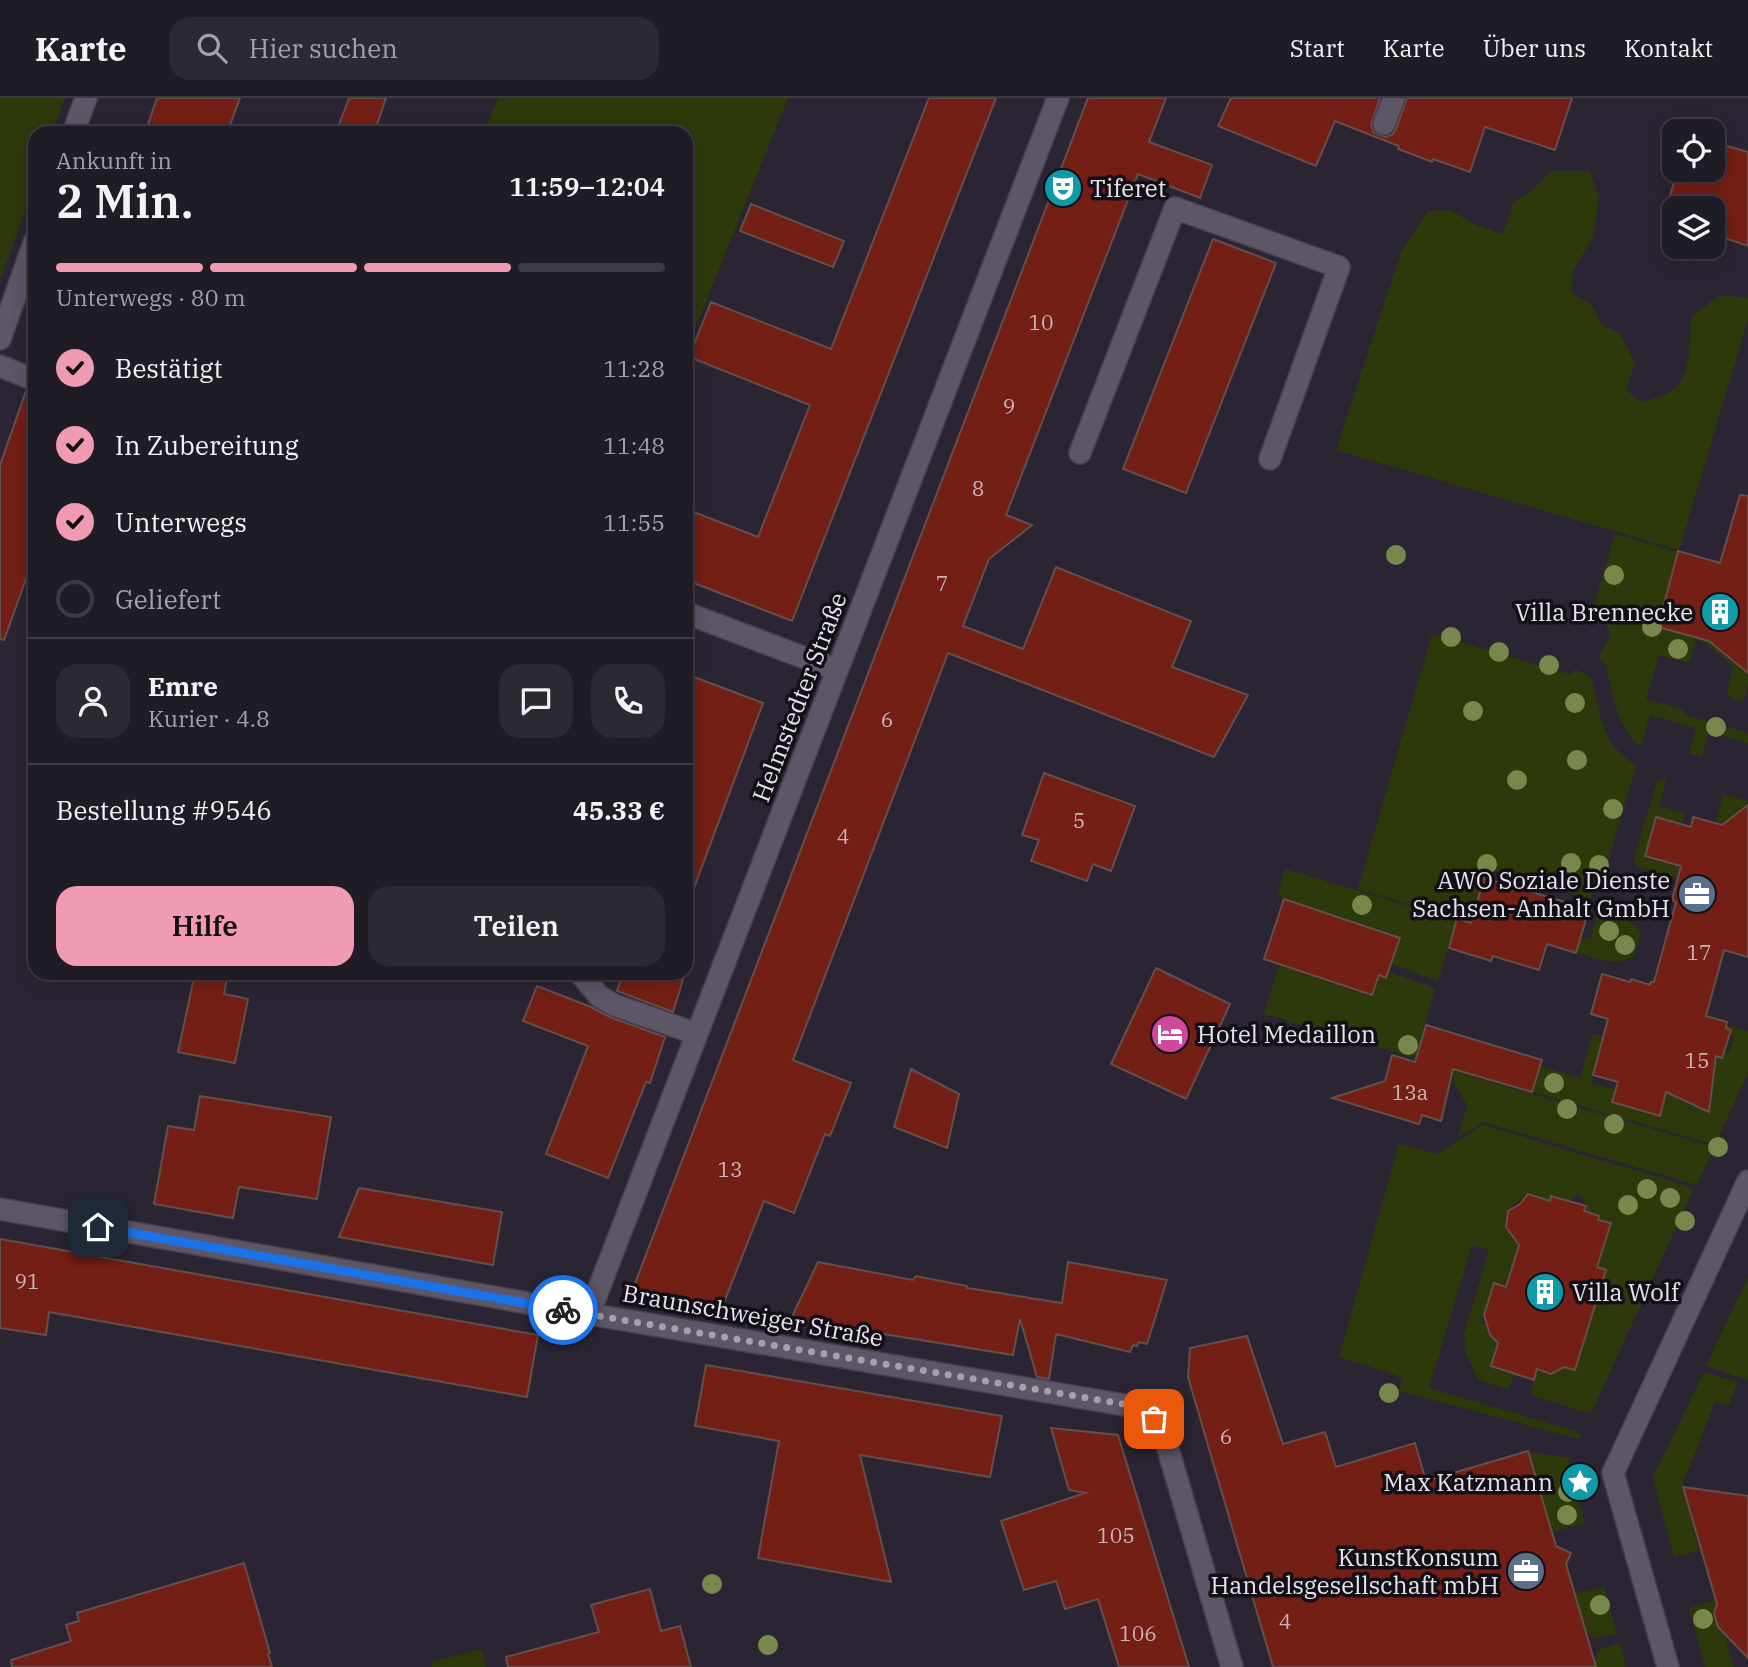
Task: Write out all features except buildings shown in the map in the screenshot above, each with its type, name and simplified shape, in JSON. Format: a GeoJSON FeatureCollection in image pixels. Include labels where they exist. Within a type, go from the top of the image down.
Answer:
{"type":"FeatureCollection","features":[{"type":"Feature","properties":{"kind":"street"},"geometry":{"type":"LineString","coordinates":[[76,126],[86,98]]}},
{"type":"Feature","properties":{"kind":"street","name":"Helmstedter Straße"},"geometry":{"type":"LineString","coordinates":[[589,1314],[1058,98]]}},
{"type":"Feature","properties":{"kind":"street"},"geometry":{"type":"LineString","coordinates":[[1384,124],[1394,98]]}},
{"type":"Feature","properties":{"kind":"street"},"geometry":{"type":"LineString","coordinates":[[1080,453],[1175,208],[1339,267],[1270,459]]}},
{"type":"Feature","properties":{"kind":"street"},"geometry":{"type":"LineString","coordinates":[[0,339],[28,260]]}},
{"type":"Feature","properties":{"kind":"street"},"geometry":{"type":"LineString","coordinates":[[0,366],[28,377]]}},
{"type":"Feature","properties":{"kind":"street"},"geometry":{"type":"LineString","coordinates":[[693,616],[837,670]]}},
{"type":"Feature","properties":{"kind":"street"},"geometry":{"type":"LineString","coordinates":[[586,980],[599,996],[614,1005],[697,1034]]}},
{"type":"Feature","properties":{"kind":"street"},"geometry":{"type":"LineString","coordinates":[[1668,1667],[1613,1473],[1748,1181]]}},
{"type":"Feature","properties":{"kind":"street","name":"Braunschweiger Straße"},"geometry":{"type":"LineString","coordinates":[[0,1209],[589,1314],[1129,1405],[1149,1414],[1158,1422],[1165,1439],[1232,1667]]}},
{"type":"Feature","properties":{"kind":"green space"},"geometry":{"type":"Polygon","coordinates":[[[0,98],[65,98],[55,126],[28,126],[28,203],[0,281],[0,98]]]}},
{"type":"Feature","properties":{"kind":"green space"},"geometry":{"type":"Polygon","coordinates":[[[498,98],[788,98],[693,334],[693,126],[487,126],[498,98]]]}},
{"type":"Feature","properties":{"kind":"green space"},"geometry":{"type":"Polygon","coordinates":[[[1552,171],[1590,171],[1599,198],[1593,238],[1573,270],[1571,293],[1591,304],[1602,325],[1620,333],[1635,363],[1626,390],[1642,402],[1673,390],[1684,375],[1689,356],[1691,317],[1720,295],[1748,298],[1748,320],[1679,550],[1336,450],[1401,252],[1428,211],[1450,210],[1476,225],[1503,234],[1513,203],[1552,171]]]}},
{"type":"Feature","properties":{"kind":"green space"},"geometry":{"type":"Polygon","coordinates":[[[1615,534],[1678,552],[1657,627],[1682,634],[1689,607],[1713,644],[1728,658],[1748,669],[1748,685],[1743,702],[1731,698],[1727,692],[1733,666],[1696,639],[1689,663],[1659,655],[1646,699],[1682,709],[1688,716],[1748,733],[1748,743],[1709,732],[1702,757],[1689,754],[1696,728],[1650,715],[1641,747],[1626,730],[1617,709],[1605,664],[1598,658],[1610,636],[1606,619],[1593,609],[1615,534]]]}},
{"type":"Feature","properties":{"kind":"green space"},"geometry":{"type":"Polygon","coordinates":[[[1432,634],[1572,675],[1575,669],[1591,678],[1608,737],[1624,756],[1636,765],[1604,876],[1598,874],[1591,899],[1486,868],[1470,922],[1358,889],[1432,634]]]}},
{"type":"Feature","properties":{"kind":"green space"},"geometry":{"type":"Polygon","coordinates":[[[1667,778],[1659,806],[1685,814],[1682,823],[1655,817],[1644,857],[1680,867],[1676,878],[1641,868],[1633,862],[1657,781],[1667,778]]]}},
{"type":"Feature","properties":{"kind":"green space"},"geometry":{"type":"Polygon","coordinates":[[[1723,794],[1748,801],[1748,821],[1732,817],[1724,823],[1716,822],[1723,794]]]}},
{"type":"Feature","properties":{"kind":"green space"},"geometry":{"type":"Polygon","coordinates":[[[1285,869],[1456,920],[1438,981],[1392,964],[1394,958],[1386,955],[1393,934],[1277,896],[1285,869]]]}},
{"type":"Feature","properties":{"kind":"green space"},"geometry":{"type":"Polygon","coordinates":[[[1598,912],[1622,918],[1637,928],[1641,933],[1634,956],[1613,962],[1576,952],[1581,937],[1590,939],[1598,912]]]}},
{"type":"Feature","properties":{"kind":"green space"},"geometry":{"type":"Polygon","coordinates":[[[1279,965],[1372,997],[1380,977],[1387,979],[1389,972],[1435,988],[1415,1058],[1264,1014],[1279,965]]]}},
{"type":"Feature","properties":{"kind":"green space"},"geometry":{"type":"Polygon","coordinates":[[[1726,1025],[1748,1031],[1748,1073],[1715,1145],[1533,1092],[1541,1066],[1580,1078],[1593,1034],[1605,1037],[1591,1083],[1617,1090],[1667,1088],[1691,1106],[1700,1108],[1712,1100],[1710,1084],[1717,1056],[1730,1051],[1733,1039],[1728,1030],[1724,1029],[1726,1025]]]}},
{"type":"Feature","properties":{"kind":"green space"},"geometry":{"type":"Polygon","coordinates":[[[1453,1071],[1714,1147],[1697,1185],[1483,1122],[1458,1137],[1467,1105],[1454,1084],[1453,1071]]]}},
{"type":"Feature","properties":{"kind":"green space"},"geometry":{"type":"Polygon","coordinates":[[[1483,1125],[1694,1188],[1591,1414],[1530,1395],[1537,1371],[1542,1372],[1544,1366],[1555,1372],[1559,1370],[1558,1366],[1575,1370],[1606,1270],[1598,1267],[1611,1223],[1599,1219],[1600,1215],[1585,1211],[1582,1197],[1576,1195],[1570,1201],[1551,1195],[1549,1200],[1527,1195],[1507,1213],[1505,1222],[1508,1230],[1520,1239],[1505,1285],[1494,1282],[1481,1323],[1490,1326],[1487,1330],[1490,1338],[1498,1340],[1492,1359],[1497,1370],[1508,1373],[1515,1369],[1509,1390],[1479,1380],[1466,1354],[1464,1335],[1489,1250],[1472,1245],[1429,1388],[1575,1431],[1581,1434],[1579,1439],[1399,1391],[1402,1377],[1339,1357],[1399,1144],[1437,1154],[1483,1125]]]}},
{"type":"Feature","properties":{"kind":"green space"},"geometry":{"type":"Polygon","coordinates":[[[1748,1277],[1748,1380],[1706,1366],[1748,1277]]]}},
{"type":"Feature","properties":{"kind":"green space"},"geometry":{"type":"Polygon","coordinates":[[[1704,1372],[1737,1382],[1729,1405],[1715,1402],[1682,1486],[1699,1550],[1674,1557],[1653,1477],[1704,1372]]]}},
{"type":"Feature","properties":{"kind":"green space"},"geometry":{"type":"Polygon","coordinates":[[[1529,1452],[1571,1458],[1568,1464],[1585,1523],[1552,1532],[1529,1452]]]}},
{"type":"Feature","properties":{"kind":"green space"},"geometry":{"type":"Polygon","coordinates":[[[1604,1586],[1617,1633],[1596,1639],[1587,1634],[1575,1594],[1604,1586]]]}},
{"type":"Feature","properties":{"kind":"green space"},"geometry":{"type":"Polygon","coordinates":[[[1715,1600],[1734,1667],[1705,1667],[1689,1608],[1715,1600]]]}},
{"type":"Feature","properties":{"kind":"green space"},"geometry":{"type":"Polygon","coordinates":[[[1620,1643],[1626,1667],[1596,1667],[1594,1659],[1599,1650],[1620,1643]]]}},
{"type":"Feature","properties":{"kind":"green space"},"geometry":{"type":"Polygon","coordinates":[[[481,1649],[486,1667],[432,1667],[431,1662],[481,1649]]]}},
{"type":"Feature","properties":{"kind":"way so far"},"geometry":{"type":"LineString","coordinates":[[563,1310],[1129,1405],[1154,1419]]}},
{"type":"Feature","properties":{"kind":"place","name":"Tiferet"},"geometry":{"type":"Point","coordinates":[1063,188]}},
{"type":"Feature","properties":{"kind":"place","name":"Villa Brennecke"},"geometry":{"type":"Point","coordinates":[1720,612]}},
{"type":"Feature","properties":{"kind":"place","name":"AWO Soziale Dienste Sachsen-Anhalt GmbH"},"geometry":{"type":"Point","coordinates":[1697,894]}},
{"type":"Feature","properties":{"kind":"place","name":"Hotel Medaillon"},"geometry":{"type":"Point","coordinates":[1170,1034]}},
{"type":"Feature","properties":{"kind":"place","name":"Villa Wolf"},"geometry":{"type":"Point","coordinates":[1545,1292]}},
{"type":"Feature","properties":{"kind":"place","name":"Max Katzmann"},"geometry":{"type":"Point","coordinates":[1580,1482]}},
{"type":"Feature","properties":{"kind":"place","name":"KunstKonsum Handelsgesellschaft mbH"},"geometry":{"type":"Point","coordinates":[1526,1571]}},
{"type":"Feature","properties":{"kind":"route"},"geometry":{"type":"LineString","coordinates":[[98,1227],[563,1310]]}}]}
